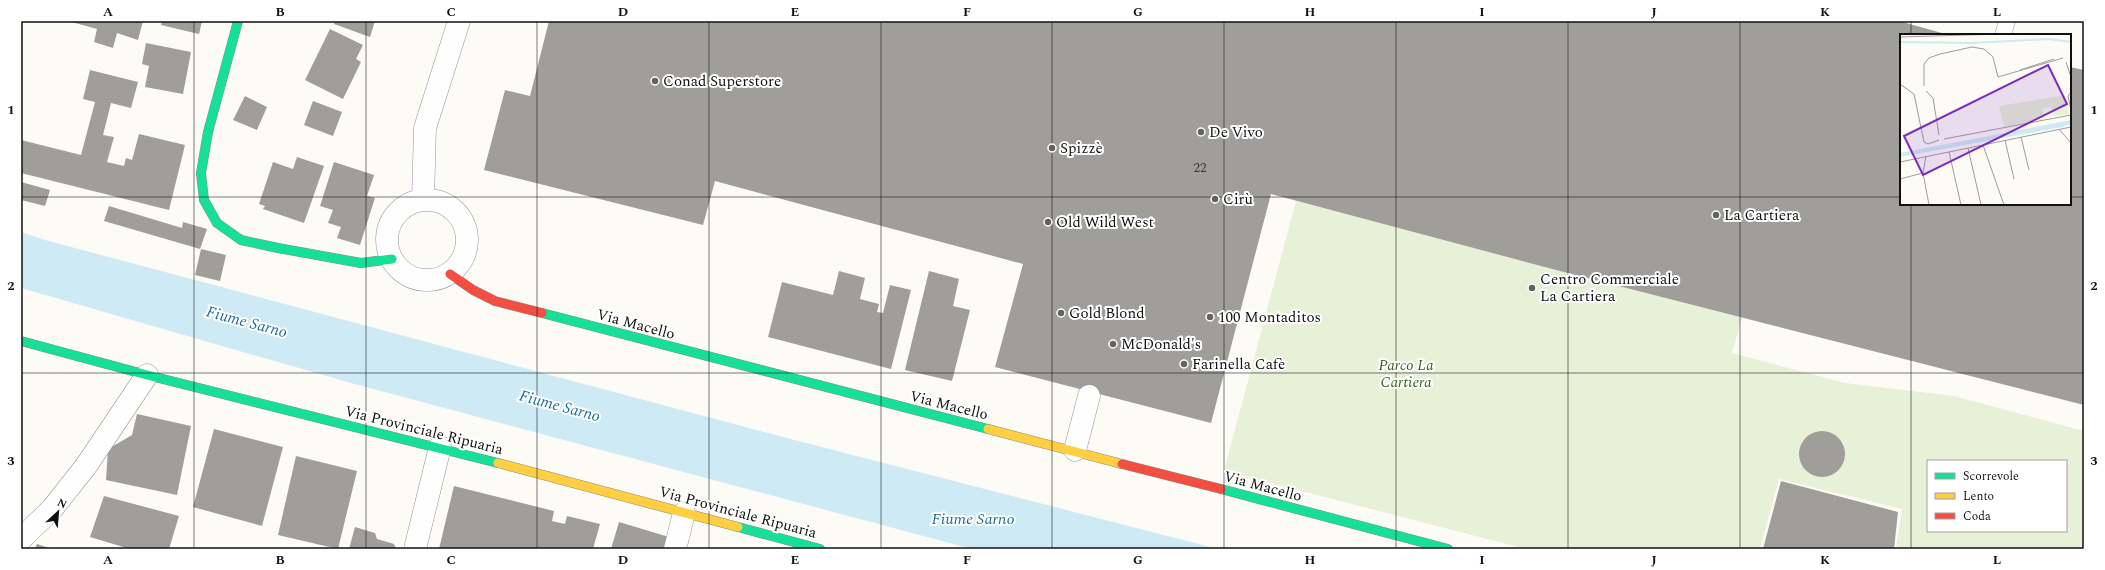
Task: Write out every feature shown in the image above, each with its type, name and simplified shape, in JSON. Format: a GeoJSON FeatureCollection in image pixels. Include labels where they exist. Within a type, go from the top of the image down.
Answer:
{"type":"FeatureCollection","features":[{"type":"Feature","properties":{"kind":"street"},"geometry":{"type":"LineString","coordinates":[[238,21],[208,132],[201,173],[204,200],[217,223],[241,240],[278,248],[361,263],[392,259]]}},
{"type":"Feature","properties":{"kind":"street"},"geometry":{"type":"LineString","coordinates":[[424,200],[425,128],[459,21]]}},
{"type":"Feature","properties":{"kind":"street"},"geometry":{"type":"LineString","coordinates":[[424,200],[436,201],[449,206],[458,214],[465,226],[468,238],[466,252],[460,264],[450,274],[438,280],[411,278],[400,270],[392,259],[387,246],[388,233],[392,221],[400,210],[411,204],[424,200]]}},
{"type":"Feature","properties":{"kind":"street","name":"Via Macello"},"geometry":{"type":"LineString","coordinates":[[450,274],[473,290],[495,301],[962,423],[1074,450],[1448,549]]}},
{"type":"Feature","properties":{"kind":"street","name":"Via Provinciale Ripuaria"},"geometry":{"type":"LineString","coordinates":[[21,341],[147,375],[440,448],[820,549]]}},
{"type":"Feature","properties":{"kind":"street"},"geometry":{"type":"LineString","coordinates":[[21,539],[52,509],[86,466],[147,375]]}},
{"type":"Feature","properties":{"kind":"street"},"geometry":{"type":"LineString","coordinates":[[1074,450],[1089,396]]}},
{"type":"Feature","properties":{"kind":"street"},"geometry":{"type":"LineString","coordinates":[[415,549],[440,448]]}},
{"type":"Feature","properties":{"kind":"street"},"geometry":{"type":"LineString","coordinates":[[675,549],[684,513]]}},
{"type":"Feature","properties":{"kind":"lane"},"geometry":{"type":"LineString","coordinates":[[2003,34],[2007,21]]}},
{"type":"Feature","properties":{"kind":"green space","name":"Parco La Cartiera"},"geometry":{"type":"Polygon","coordinates":[[[1296,201],[1742,318],[1732,353],[1845,383],[1954,396],[2084,431],[2084,549],[1896,549],[1902,509],[1779,479],[1760,549],[1526,549],[1224,471],[1296,201]]]}},
{"type":"Feature","properties":{"kind":"water","name":"Fiume Sarno"},"geometry":{"type":"Polygon","coordinates":[[[21,232],[45,240],[775,435],[1218,549],[972,549],[351,383],[21,288],[21,232]]]}},
{"type":"Feature","properties":{"kind":"building"},"geometry":{"type":"Polygon","coordinates":[[[68,21],[143,21],[138,40],[117,33],[113,48],[94,42],[97,29],[68,21]]]}},
{"type":"Feature","properties":{"kind":"building"},"geometry":{"type":"Polygon","coordinates":[[[162,21],[202,21],[199,34],[161,25],[162,21]]]}},
{"type":"Feature","properties":{"kind":"building"},"geometry":{"type":"Polygon","coordinates":[[[335,21],[375,21],[370,37],[334,24],[335,21]]]}},
{"type":"Feature","properties":{"kind":"building","name":"La Cartiera"},"geometry":{"type":"Polygon","coordinates":[[[549,21],[1899,21],[1945,34],[1900,34],[1900,205],[2071,205],[2071,67],[2084,70],[2084,405],[1560,271],[1271,194],[1211,423],[995,367],[1023,264],[715,181],[703,225],[484,170],[505,90],[530,96],[549,21]]]}},
{"type":"Feature","properties":{"kind":"building"},"geometry":{"type":"Polygon","coordinates":[[[330,29],[363,45],[356,59],[361,62],[343,99],[305,80],[330,29]]]}},
{"type":"Feature","properties":{"kind":"building"},"geometry":{"type":"Polygon","coordinates":[[[146,43],[191,52],[183,94],[145,87],[149,66],[142,64],[146,43]]]}},
{"type":"Feature","properties":{"kind":"building"},"geometry":{"type":"Polygon","coordinates":[[[90,70],[138,82],[131,108],[111,103],[103,135],[114,137],[107,162],[124,166],[126,158],[132,160],[139,134],[185,145],[169,210],[21,173],[21,140],[81,155],[95,102],[83,99],[90,70]]]}},
{"type":"Feature","properties":{"kind":"building"},"geometry":{"type":"Polygon","coordinates":[[[245,96],[267,107],[257,130],[233,120],[245,96]]]}},
{"type":"Feature","properties":{"kind":"building"},"geometry":{"type":"Polygon","coordinates":[[[313,101],[342,112],[333,136],[304,125],[313,101]]]}},
{"type":"Feature","properties":{"kind":"building"},"geometry":{"type":"Polygon","coordinates":[[[297,157],[324,166],[304,223],[263,209],[265,206],[259,204],[273,162],[293,169],[297,157]]]}},
{"type":"Feature","properties":{"kind":"building"},"geometry":{"type":"Polygon","coordinates":[[[334,162],[374,175],[367,196],[375,198],[360,245],[337,238],[341,227],[328,223],[333,210],[320,206],[334,162]]]}},
{"type":"Feature","properties":{"kind":"building"},"geometry":{"type":"Polygon","coordinates":[[[21,182],[50,190],[45,206],[21,200],[21,182]]]}},
{"type":"Feature","properties":{"kind":"building"},"geometry":{"type":"Polygon","coordinates":[[[109,206],[182,228],[183,222],[207,229],[200,249],[104,221],[109,206]]]}},
{"type":"Feature","properties":{"kind":"building"},"geometry":{"type":"Polygon","coordinates":[[[201,249],[226,255],[220,281],[195,275],[201,249]]]}},
{"type":"Feature","properties":{"kind":"building"},"geometry":{"type":"Polygon","coordinates":[[[839,271],[865,278],[860,299],[879,304],[877,312],[883,313],[890,285],[911,290],[891,369],[768,337],[782,282],[833,295],[839,271]]]}},
{"type":"Feature","properties":{"kind":"building"},"geometry":{"type":"Polygon","coordinates":[[[929,271],[959,279],[953,306],[970,310],[952,381],[905,370],[929,271]]]}},
{"type":"Feature","properties":{"kind":"building"},"geometry":{"type":"Polygon","coordinates":[[[137,414],[191,426],[177,495],[106,480],[108,449],[132,435],[137,414]]]}},
{"type":"Feature","properties":{"kind":"building"},"geometry":{"type":"Polygon","coordinates":[[[214,429],[283,447],[262,526],[193,507],[214,429]]]}},
{"type":"Feature","properties":{"kind":"building"},"geometry":{"type":"Polygon","coordinates":[[[1817,431],[1827,431],[1835,435],[1841,441],[1845,449],[1845,459],[1841,467],[1835,473],[1827,477],[1817,477],[1809,473],[1803,467],[1799,459],[1799,449],[1803,441],[1809,435],[1817,431]]]}},
{"type":"Feature","properties":{"kind":"building"},"geometry":{"type":"Polygon","coordinates":[[[296,456],[357,471],[338,549],[278,535],[296,456]]]}},
{"type":"Feature","properties":{"kind":"building"},"geometry":{"type":"Polygon","coordinates":[[[1781,481],[1898,512],[1894,549],[1763,549],[1781,481]]]}},
{"type":"Feature","properties":{"kind":"building"},"geometry":{"type":"Polygon","coordinates":[[[454,486],[554,511],[552,521],[565,524],[567,516],[600,524],[593,549],[439,549],[454,486]]]}},
{"type":"Feature","properties":{"kind":"building"},"geometry":{"type":"Polygon","coordinates":[[[104,496],[179,516],[169,549],[130,549],[90,537],[104,496]]]}},
{"type":"Feature","properties":{"kind":"building"},"geometry":{"type":"Polygon","coordinates":[[[619,522],[669,537],[665,549],[611,549],[619,522]]]}},
{"type":"Feature","properties":{"kind":"building"},"geometry":{"type":"Polygon","coordinates":[[[355,527],[375,533],[377,539],[394,544],[396,549],[349,549],[355,527]]]}},
{"type":"Feature","properties":{"kind":"building"},"geometry":{"type":"Polygon","coordinates":[[[37,544],[52,549],[35,549],[37,544]]]}},
{"type":"Feature","properties":{"kind":"traffic: fast"},"geometry":{"type":"LineString","coordinates":[[238,21],[208,132],[201,173],[204,200],[217,223],[241,240],[278,248],[361,263],[392,259]]}},
{"type":"Feature","properties":{"kind":"traffic: fast"},"geometry":{"type":"LineString","coordinates":[[542,313],[988,429]]}},
{"type":"Feature","properties":{"kind":"traffic: fast"},"geometry":{"type":"LineString","coordinates":[[21,341],[147,375],[498,463]]}},
{"type":"Feature","properties":{"kind":"traffic: fast"},"geometry":{"type":"LineString","coordinates":[[1221,489],[1448,549]]}},
{"type":"Feature","properties":{"kind":"traffic: fast"},"geometry":{"type":"LineString","coordinates":[[738,527],[820,549]]}},
{"type":"Feature","properties":{"kind":"traffic: slow"},"geometry":{"type":"LineString","coordinates":[[988,429],[1122,464]]}},
{"type":"Feature","properties":{"kind":"traffic: slow"},"geometry":{"type":"LineString","coordinates":[[498,463],[738,527]]}},
{"type":"Feature","properties":{"kind":"traffic: jam"},"geometry":{"type":"LineString","coordinates":[[450,274],[473,290],[495,301],[542,313]]}},
{"type":"Feature","properties":{"kind":"traffic: jam"},"geometry":{"type":"LineString","coordinates":[[1122,464],[1221,489]]}},
{"type":"Feature","properties":{"kind":"place","name":"Conad Superstore"},"geometry":{"type":"Point","coordinates":[655,81]}},
{"type":"Feature","properties":{"kind":"place","name":"De Vivo"},"geometry":{"type":"Point","coordinates":[1201,132]}},
{"type":"Feature","properties":{"kind":"place","name":"Spizzè"},"geometry":{"type":"Point","coordinates":[1052,148]}},
{"type":"Feature","properties":{"kind":"place","name":"Cirù"},"geometry":{"type":"Point","coordinates":[1215,199]}},
{"type":"Feature","properties":{"kind":"place","name":"La Cartiera"},"geometry":{"type":"Point","coordinates":[1716,215]}},
{"type":"Feature","properties":{"kind":"place","name":"Old Wild West"},"geometry":{"type":"Point","coordinates":[1048,222]}},
{"type":"Feature","properties":{"kind":"place","name":"Centro Commerciale La Cartiera"},"geometry":{"type":"Point","coordinates":[1532,288]}},
{"type":"Feature","properties":{"kind":"place","name":"Gold Blond"},"geometry":{"type":"Point","coordinates":[1061,313]}},
{"type":"Feature","properties":{"kind":"place","name":"100 Montaditos"},"geometry":{"type":"Point","coordinates":[1210,317]}},
{"type":"Feature","properties":{"kind":"place","name":"McDonald's"},"geometry":{"type":"Point","coordinates":[1113,344]}},
{"type":"Feature","properties":{"kind":"place","name":"Farinella Cafè"},"geometry":{"type":"Point","coordinates":[1184,364]}}]}
